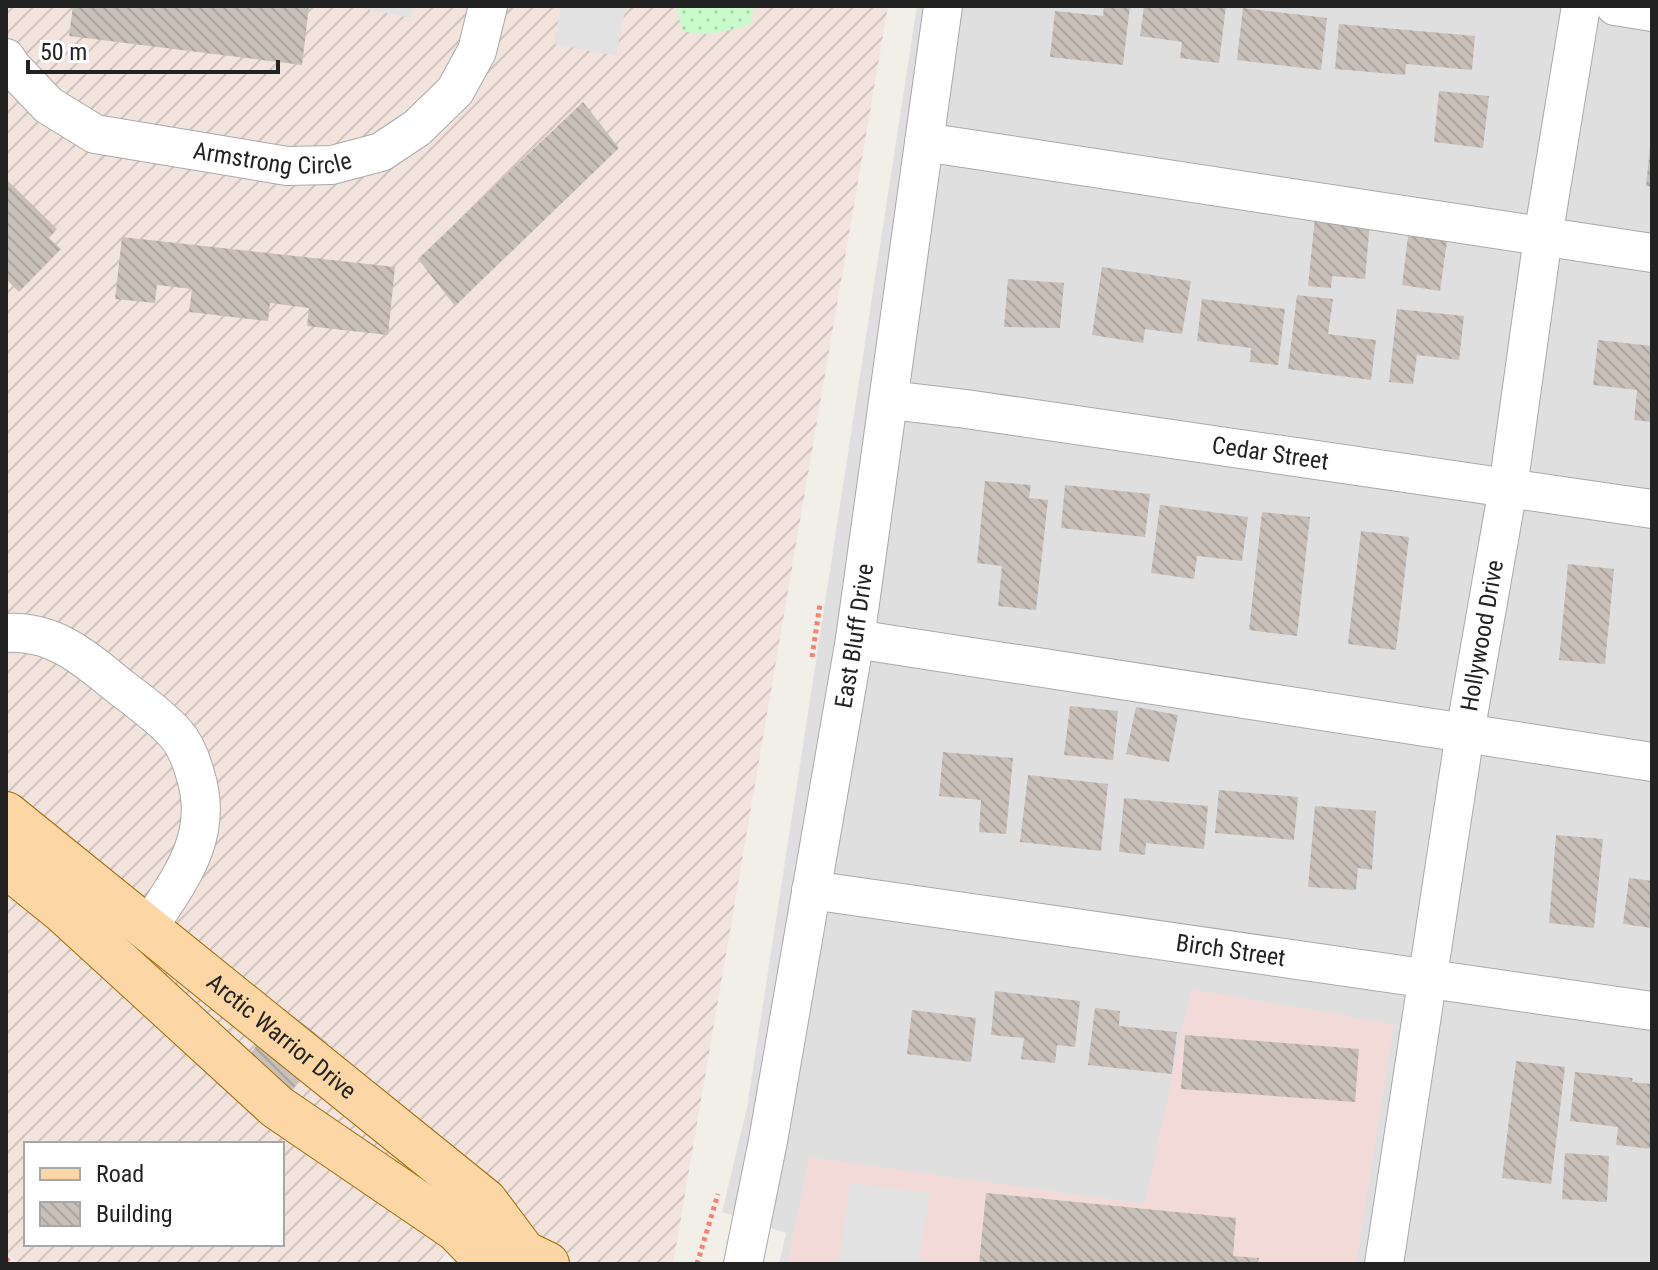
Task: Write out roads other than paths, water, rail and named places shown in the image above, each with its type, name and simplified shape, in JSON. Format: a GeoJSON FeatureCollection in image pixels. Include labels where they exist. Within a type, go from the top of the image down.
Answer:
{"type":"FeatureCollection","features":[{"type":"Feature","properties":{"kind":"main road","name":"Arctic Warrior Drive"},"geometry":{"type":"LineString","coordinates":[[6,814],[485,1201],[524,1253],[547,1264]]}},
{"type":"Feature","properties":{"kind":"main road","name":"Arctic Warrior Drive"},"geometry":{"type":"LineString","coordinates":[[6,865],[64,912],[277,1107],[456,1229],[490,1264]]}},
{"type":"Feature","properties":{"kind":"street","name":"Armstrong Circle"},"geometry":{"type":"LineString","coordinates":[[6,58],[48,105],[95,134],[287,166],[332,165],[381,152],[417,128],[455,91],[477,51],[488,6]]}},
{"type":"Feature","properties":{"kind":"street","name":"East Bluff Drive"},"geometry":{"type":"LineString","coordinates":[[743,1264],[768,1141],[855,639],[943,6]]}},
{"type":"Feature","properties":{"kind":"street","name":"Hollywood Drive"},"geometry":{"type":"LineString","coordinates":[[1384,1264],[1465,733],[1508,488],[1543,237],[1581,6]]}},
{"type":"Feature","properties":{"kind":"street"},"geometry":{"type":"LineString","coordinates":[[1615,6],[1652,12]]}},
{"type":"Feature","properties":{"kind":"street"},"geometry":{"type":"LineString","coordinates":[[924,142],[1652,253]]}},
{"type":"Feature","properties":{"kind":"street","name":"Cedar Street"},"geometry":{"type":"LineString","coordinates":[[890,400],[1652,509]]}},
{"type":"Feature","properties":{"kind":"street"},"geometry":{"type":"LineString","coordinates":[[6,633],[45,636],[79,652],[176,734],[191,760],[200,791],[198,841],[187,868],[148,928]]}},
{"type":"Feature","properties":{"kind":"street"},"geometry":{"type":"LineString","coordinates":[[855,639],[1652,762]]}},
{"type":"Feature","properties":{"kind":"street","name":"Birch Street"},"geometry":{"type":"LineString","coordinates":[[811,890],[1652,1011]]}}]}
